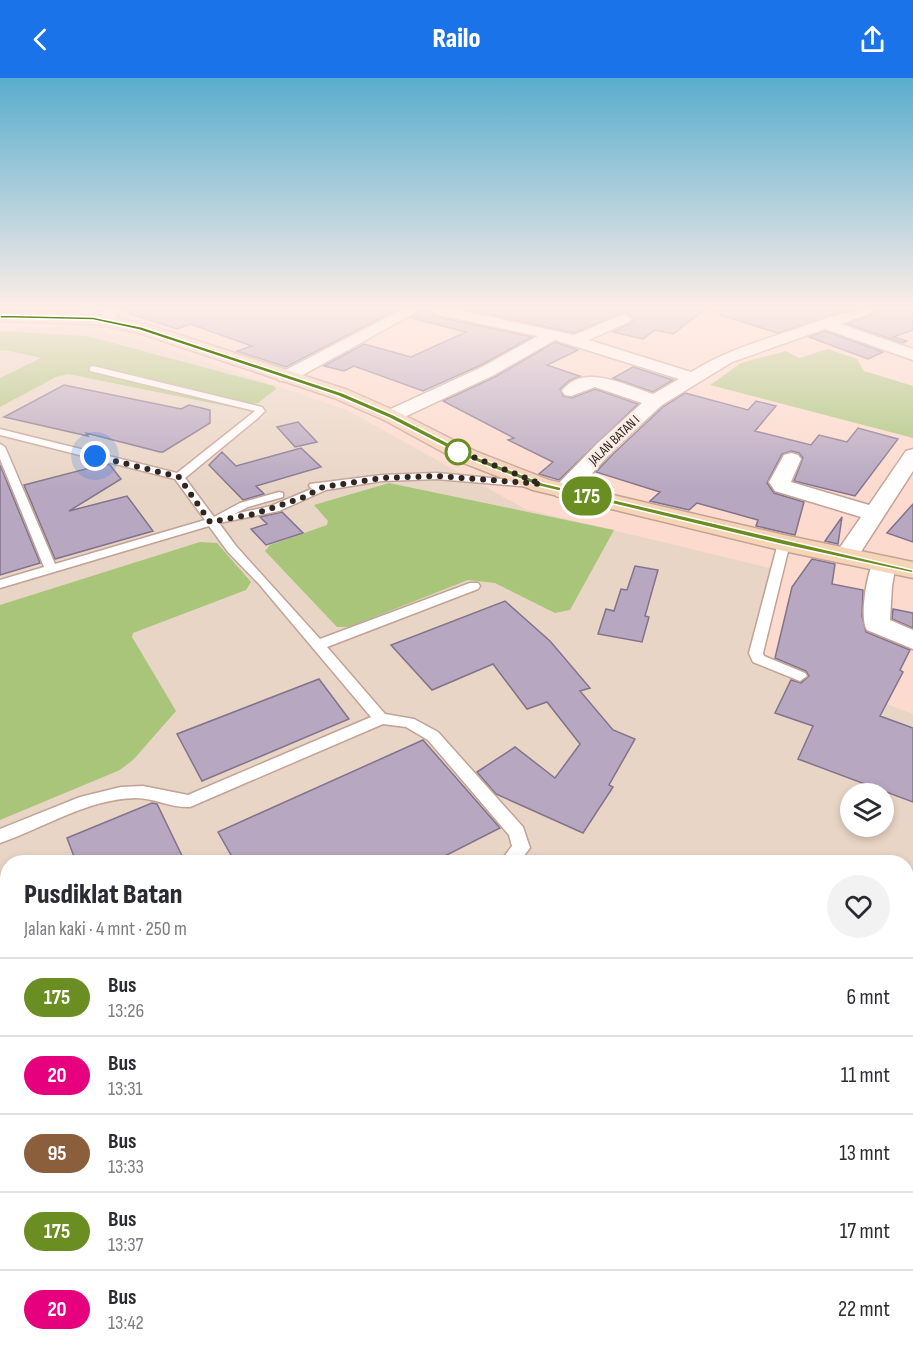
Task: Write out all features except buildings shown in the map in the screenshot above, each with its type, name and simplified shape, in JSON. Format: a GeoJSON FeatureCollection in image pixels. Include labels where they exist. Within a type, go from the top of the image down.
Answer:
{"type":"FeatureCollection","features":[{"type":"Feature","properties":{"kind":"main road"},"geometry":{"type":"LineString","coordinates":[[264,370],[340,394],[392,416],[469,457],[541,484],[784,543],[913,570]]}},
{"type":"Feature","properties":{"kind":"street"},"geometry":{"type":"LineString","coordinates":[[286,377],[299,370]]}},
{"type":"Feature","properties":{"kind":"street"},"geometry":{"type":"LineString","coordinates":[[392,416],[491,370]]}},
{"type":"Feature","properties":{"kind":"street"},"geometry":{"type":"LineString","coordinates":[[669,370],[693,378]]}},
{"type":"Feature","properties":{"kind":"street","name":"JALAN BATAN I"},"geometry":{"type":"LineString","coordinates":[[564,491],[605,447],[655,401],[707,370]]}},
{"type":"Feature","properties":{"kind":"street"},"geometry":{"type":"LineString","coordinates":[[572,391],[590,382],[597,382],[655,401]]}},
{"type":"Feature","properties":{"kind":"street"},"geometry":{"type":"LineString","coordinates":[[846,555],[913,455]]}},
{"type":"Feature","properties":{"kind":"street"},"geometry":{"type":"LineString","coordinates":[[791,459],[780,482],[783,486],[874,514]]}},
{"type":"Feature","properties":{"kind":"street"},"geometry":{"type":"LineString","coordinates":[[884,564],[879,586],[876,624],[913,640]]}},
{"type":"Feature","properties":{"kind":"lane"},"geometry":{"type":"LineString","coordinates":[[96,370],[259,409],[260,411],[255,416],[179,477]]}},
{"type":"Feature","properties":{"kind":"lane"},"geometry":{"type":"LineString","coordinates":[[0,432],[179,477],[210,522],[381,719]]}},
{"type":"Feature","properties":{"kind":"lane"},"geometry":{"type":"LineString","coordinates":[[0,447],[51,570]]}},
{"type":"Feature","properties":{"kind":"lane"},"geometry":{"type":"LineString","coordinates":[[0,584],[224,518],[254,514],[302,498],[323,487],[382,478],[437,476],[541,484]]}},
{"type":"Feature","properties":{"kind":"lane"},"geometry":{"type":"LineString","coordinates":[[784,543],[756,653],[758,659],[800,676]]}},
{"type":"Feature","properties":{"kind":"lane"},"geometry":{"type":"LineString","coordinates":[[318,645],[474,586]]}},
{"type":"Feature","properties":{"kind":"lane"},"geometry":{"type":"LineString","coordinates":[[0,836],[92,800],[120,792],[137,792],[180,802],[206,796],[381,719],[416,723],[433,735],[517,832],[521,848],[515,855]]}},
{"type":"Feature","properties":{"kind":"shaded area"},"geometry":{"type":"Polygon","coordinates":[[[0,370],[229,370],[347,410],[525,509],[778,570],[754,654],[913,714],[913,855],[0,855],[0,370]]]}},
{"type":"Feature","properties":{"kind":"green space"},"geometry":{"type":"Polygon","coordinates":[[[17,370],[213,370],[274,386],[276,389],[258,403],[236,408],[68,374],[56,377],[0,407],[0,378],[17,370]]]}},
{"type":"Feature","properties":{"kind":"green space"},"geometry":{"type":"Polygon","coordinates":[[[731,370],[863,370],[913,386],[913,438],[710,385],[731,370]]]}},
{"type":"Feature","properties":{"kind":"green space"},"geometry":{"type":"Polygon","coordinates":[[[389,483],[614,530],[570,610],[555,613],[495,583],[468,580],[349,627],[337,627],[265,551],[270,545],[327,525],[328,521],[314,505],[389,483]]]}},
{"type":"Feature","properties":{"kind":"green space"},"geometry":{"type":"Polygon","coordinates":[[[200,542],[217,543],[251,582],[246,590],[133,633],[132,637],[176,711],[134,759],[120,770],[0,820],[0,605],[200,542]]]}},
{"type":"Feature","properties":{"kind":"bus line","name":"175"},"geometry":{"type":"LineString","coordinates":[[264,370],[340,394],[392,416],[469,457],[541,484],[784,543],[913,570]]}},
{"type":"Feature","properties":{"kind":"route"},"geometry":{"type":"LineString","coordinates":[[95,456],[179,477],[210,522],[254,514],[302,498],[323,487],[382,478],[437,476],[541,484],[488,465],[453,449],[458,452]]}}]}
